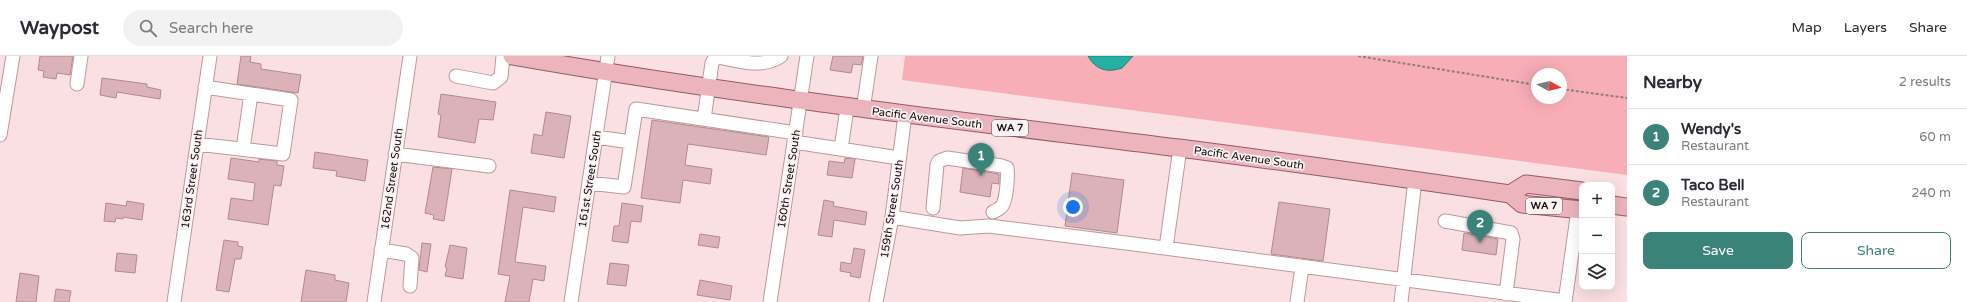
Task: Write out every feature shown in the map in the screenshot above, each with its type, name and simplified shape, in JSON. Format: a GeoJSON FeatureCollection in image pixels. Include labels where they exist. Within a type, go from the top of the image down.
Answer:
{"type":"FeatureCollection","features":[{"type":"Feature","properties":{"kind":"main road","name":"Pacific Avenue South"},"geometry":{"type":"LineString","coordinates":[[519,57],[607,64],[709,87],[855,109],[1180,148],[1415,180],[1510,194],[1522,204],[1579,210]]}},
{"type":"Feature","properties":{"kind":"main road","name":"WA 7"},"geometry":{"type":"LineString","coordinates":[[1510,194],[1526,184],[1579,191]]}},
{"type":"Feature","properties":{"kind":"main road"},"geometry":{"type":"LineString","coordinates":[[1615,205],[1627,207]]}},
{"type":"Feature","properties":{"kind":"street"},"geometry":{"type":"LineString","coordinates":[[0,135],[4,88],[13,56]]}},
{"type":"Feature","properties":{"kind":"street"},"geometry":{"type":"LineString","coordinates":[[77,84],[81,56]]}},
{"type":"Feature","properties":{"kind":"street","name":"163rd Street South"},"geometry":{"type":"LineString","coordinates":[[174,302],[210,56]]}},
{"type":"Feature","properties":{"kind":"street","name":"162nd Street South"},"geometry":{"type":"LineString","coordinates":[[374,302],[410,56]]}},
{"type":"Feature","properties":{"kind":"street"},"geometry":{"type":"LineString","coordinates":[[456,76],[493,83],[501,77],[503,56]]}},
{"type":"Feature","properties":{"kind":"street"},"geometry":{"type":"LineString","coordinates":[[704,119],[712,62],[715,58],[763,64],[773,61],[781,56]]}},
{"type":"Feature","properties":{"kind":"street","name":"160th Street South"},"geometry":{"type":"LineString","coordinates":[[770,302],[807,56]]}},
{"type":"Feature","properties":{"kind":"street"},"geometry":{"type":"LineString","coordinates":[[841,149],[871,56]]}},
{"type":"Feature","properties":{"kind":"street","name":"161st Street South"},"geometry":{"type":"LineString","coordinates":[[571,302],[607,64]]}},
{"type":"Feature","properties":{"kind":"street"},"geometry":{"type":"LineString","coordinates":[[197,144],[283,154],[291,100],[205,87]]}},
{"type":"Feature","properties":{"kind":"street"},"geometry":{"type":"LineString","coordinates":[[243,149],[251,94]]}},
{"type":"Feature","properties":{"kind":"street"},"geometry":{"type":"LineString","coordinates":[[589,183],[624,187],[636,109],[704,119],[795,137],[841,149],[899,158]]}},
{"type":"Feature","properties":{"kind":"street","name":"159th Street South"},"geometry":{"type":"LineString","coordinates":[[876,302],[892,217],[905,115]]}},
{"type":"Feature","properties":{"kind":"street"},"geometry":{"type":"LineString","coordinates":[[596,137],[631,142]]}},
{"type":"Feature","properties":{"kind":"street"},"geometry":{"type":"LineString","coordinates":[[1166,248],[1180,148]]}},
{"type":"Feature","properties":{"kind":"street"},"geometry":{"type":"LineString","coordinates":[[395,154],[488,166]]}},
{"type":"Feature","properties":{"kind":"street"},"geometry":{"type":"LineString","coordinates":[[933,208],[937,165],[942,159],[947,158],[1002,166],[1018,177]]}},
{"type":"Feature","properties":{"kind":"street"},"geometry":{"type":"LineString","coordinates":[[993,212],[1002,207],[1004,202],[1008,174],[1007,168]]}},
{"type":"Feature","properties":{"kind":"street"},"geometry":{"type":"LineString","coordinates":[[1401,302],[1415,180]]}},
{"type":"Feature","properties":{"kind":"street"},"geometry":{"type":"LineString","coordinates":[[892,217],[960,228],[989,226],[1166,248],[1506,294],[1527,299],[1565,301],[1579,216]]}},
{"type":"Feature","properties":{"kind":"street"},"geometry":{"type":"LineString","coordinates":[[1445,221],[1511,233],[1513,239],[1506,294]]}},
{"type":"Feature","properties":{"kind":"street"},"geometry":{"type":"LineString","coordinates":[[382,250],[406,254],[412,258],[410,286]]}},
{"type":"Feature","properties":{"kind":"street"},"geometry":{"type":"LineString","coordinates":[[1297,302],[1302,267]]}},
{"type":"Feature","properties":{"kind":"path"},"geometry":{"type":"LineString","coordinates":[[1358,56],[1531,84]]}},
{"type":"Feature","properties":{"kind":"path"},"geometry":{"type":"LineString","coordinates":[[1567,90],[1627,98]]}},
{"type":"Feature","properties":{"kind":"shaded area"},"geometry":{"type":"Polygon","coordinates":[[[905,56],[1627,56],[1627,175],[902,80],[905,56]]]}},
{"type":"Feature","properties":{"kind":"water"},"geometry":{"type":"Polygon","coordinates":[[[1088,56],[1133,56],[1122,68],[1107,70],[1098,67],[1088,56]]]}},
{"type":"Feature","properties":{"kind":"building"},"geometry":{"type":"Polygon","coordinates":[[[40,56],[73,56],[70,75],[57,73],[56,79],[43,77],[44,71],[38,70],[40,56]]]}},
{"type":"Feature","properties":{"kind":"building"},"geometry":{"type":"Polygon","coordinates":[[[241,56],[251,56],[250,62],[261,64],[261,69],[301,75],[298,93],[237,84],[241,56]]]}},
{"type":"Feature","properties":{"kind":"building"},"geometry":{"type":"Polygon","coordinates":[[[833,56],[863,56],[861,65],[853,64],[851,73],[830,70],[833,56]]]}},
{"type":"Feature","properties":{"kind":"building"},"geometry":{"type":"Polygon","coordinates":[[[102,78],[147,84],[147,87],[161,90],[160,99],[117,92],[116,98],[100,95],[102,78]]]}},
{"type":"Feature","properties":{"kind":"building"},"geometry":{"type":"Polygon","coordinates":[[[441,94],[496,102],[493,120],[479,119],[475,143],[438,137],[441,115],[438,114],[441,94]]]}},
{"type":"Feature","properties":{"kind":"building"},"geometry":{"type":"Polygon","coordinates":[[[546,112],[571,116],[564,158],[531,153],[534,134],[542,136],[546,112]]]}},
{"type":"Feature","properties":{"kind":"building"},"geometry":{"type":"Polygon","coordinates":[[[652,120],[769,137],[766,155],[688,144],[685,165],[712,169],[710,184],[683,180],[680,203],[641,198],[652,120]]]}},
{"type":"Feature","properties":{"kind":"building"},"geometry":{"type":"Polygon","coordinates":[[[315,152],[368,160],[365,181],[336,176],[337,171],[313,168],[315,152]]]}},
{"type":"Feature","properties":{"kind":"building"},"geometry":{"type":"Polygon","coordinates":[[[231,158],[259,162],[259,159],[277,161],[277,165],[284,166],[281,186],[274,185],[268,225],[228,219],[231,198],[253,201],[255,183],[228,179],[231,158]]]}},
{"type":"Feature","properties":{"kind":"building"},"geometry":{"type":"Polygon","coordinates":[[[845,158],[855,159],[852,178],[827,175],[829,161],[844,163],[845,158]]]}},
{"type":"Feature","properties":{"kind":"building"},"geometry":{"type":"Polygon","coordinates":[[[433,167],[452,169],[444,221],[433,219],[434,215],[425,213],[433,167]]]}},
{"type":"Feature","properties":{"kind":"building"},"geometry":{"type":"Polygon","coordinates":[[[963,168],[999,174],[999,184],[992,183],[990,197],[960,192],[963,168]]]}},
{"type":"Feature","properties":{"kind":"building"},"geometry":{"type":"Polygon","coordinates":[[[1072,173],[1124,180],[1117,233],[1065,226],[1072,173]]]}},
{"type":"Feature","properties":{"kind":"building"},"geometry":{"type":"Polygon","coordinates":[[[510,190],[556,197],[554,212],[523,207],[515,262],[546,266],[544,281],[533,279],[529,302],[505,302],[510,276],[498,274],[510,190]]]}},
{"type":"Feature","properties":{"kind":"building"},"geometry":{"type":"Polygon","coordinates":[[[824,200],[834,202],[833,206],[867,212],[865,225],[834,220],[832,237],[818,235],[824,200]]]}},
{"type":"Feature","properties":{"kind":"building"},"geometry":{"type":"Polygon","coordinates":[[[127,201],[144,204],[142,220],[123,217],[123,219],[116,218],[115,222],[104,221],[106,203],[126,206],[127,201]]]}},
{"type":"Feature","properties":{"kind":"building"},"geometry":{"type":"Polygon","coordinates":[[[1279,202],[1330,209],[1323,261],[1271,254],[1279,202]]]}},
{"type":"Feature","properties":{"kind":"building"},"geometry":{"type":"Polygon","coordinates":[[[622,203],[643,206],[641,222],[631,221],[628,243],[612,241],[614,226],[619,226],[622,203]]]}},
{"type":"Feature","properties":{"kind":"building"},"geometry":{"type":"Polygon","coordinates":[[[1464,233],[1498,239],[1496,255],[1462,250],[1464,233]]]}},
{"type":"Feature","properties":{"kind":"building"},"geometry":{"type":"Polygon","coordinates":[[[700,234],[720,237],[718,248],[698,245],[700,234]]]}},
{"type":"Feature","properties":{"kind":"building"},"geometry":{"type":"Polygon","coordinates":[[[224,240],[238,242],[238,246],[243,247],[241,259],[235,259],[229,292],[216,290],[224,240]]]}},
{"type":"Feature","properties":{"kind":"building"},"geometry":{"type":"Polygon","coordinates":[[[422,243],[431,244],[427,272],[419,270],[422,243]]]}},
{"type":"Feature","properties":{"kind":"building"},"geometry":{"type":"Polygon","coordinates":[[[450,245],[467,248],[463,279],[445,276],[447,268],[445,267],[450,245]]]}},
{"type":"Feature","properties":{"kind":"building"},"geometry":{"type":"Polygon","coordinates":[[[854,248],[865,250],[860,278],[850,276],[851,273],[840,271],[841,262],[851,264],[854,248]]]}},
{"type":"Feature","properties":{"kind":"building"},"geometry":{"type":"Polygon","coordinates":[[[117,253],[137,255],[135,273],[115,271],[117,253]]]}},
{"type":"Feature","properties":{"kind":"building"},"geometry":{"type":"Polygon","coordinates":[[[610,263],[629,265],[626,286],[607,284],[610,263]]]}},
{"type":"Feature","properties":{"kind":"building"},"geometry":{"type":"Polygon","coordinates":[[[306,270],[335,275],[335,280],[349,283],[346,302],[301,302],[306,270]]]}},
{"type":"Feature","properties":{"kind":"building"},"geometry":{"type":"Polygon","coordinates":[[[20,273],[39,276],[36,302],[16,302],[20,273]]]}},
{"type":"Feature","properties":{"kind":"building"},"geometry":{"type":"Polygon","coordinates":[[[700,280],[732,286],[730,300],[697,295],[700,280]]]}},
{"type":"Feature","properties":{"kind":"building"},"geometry":{"type":"Polygon","coordinates":[[[56,289],[71,291],[69,302],[54,302],[56,289]]]}},
{"type":"Feature","properties":{"kind":"place","name":"Wendy's"},"geometry":{"type":"Point","coordinates":[981,176]}},
{"type":"Feature","properties":{"kind":"place","name":"Taco Bell"},"geometry":{"type":"Point","coordinates":[1480,243]}}]}
